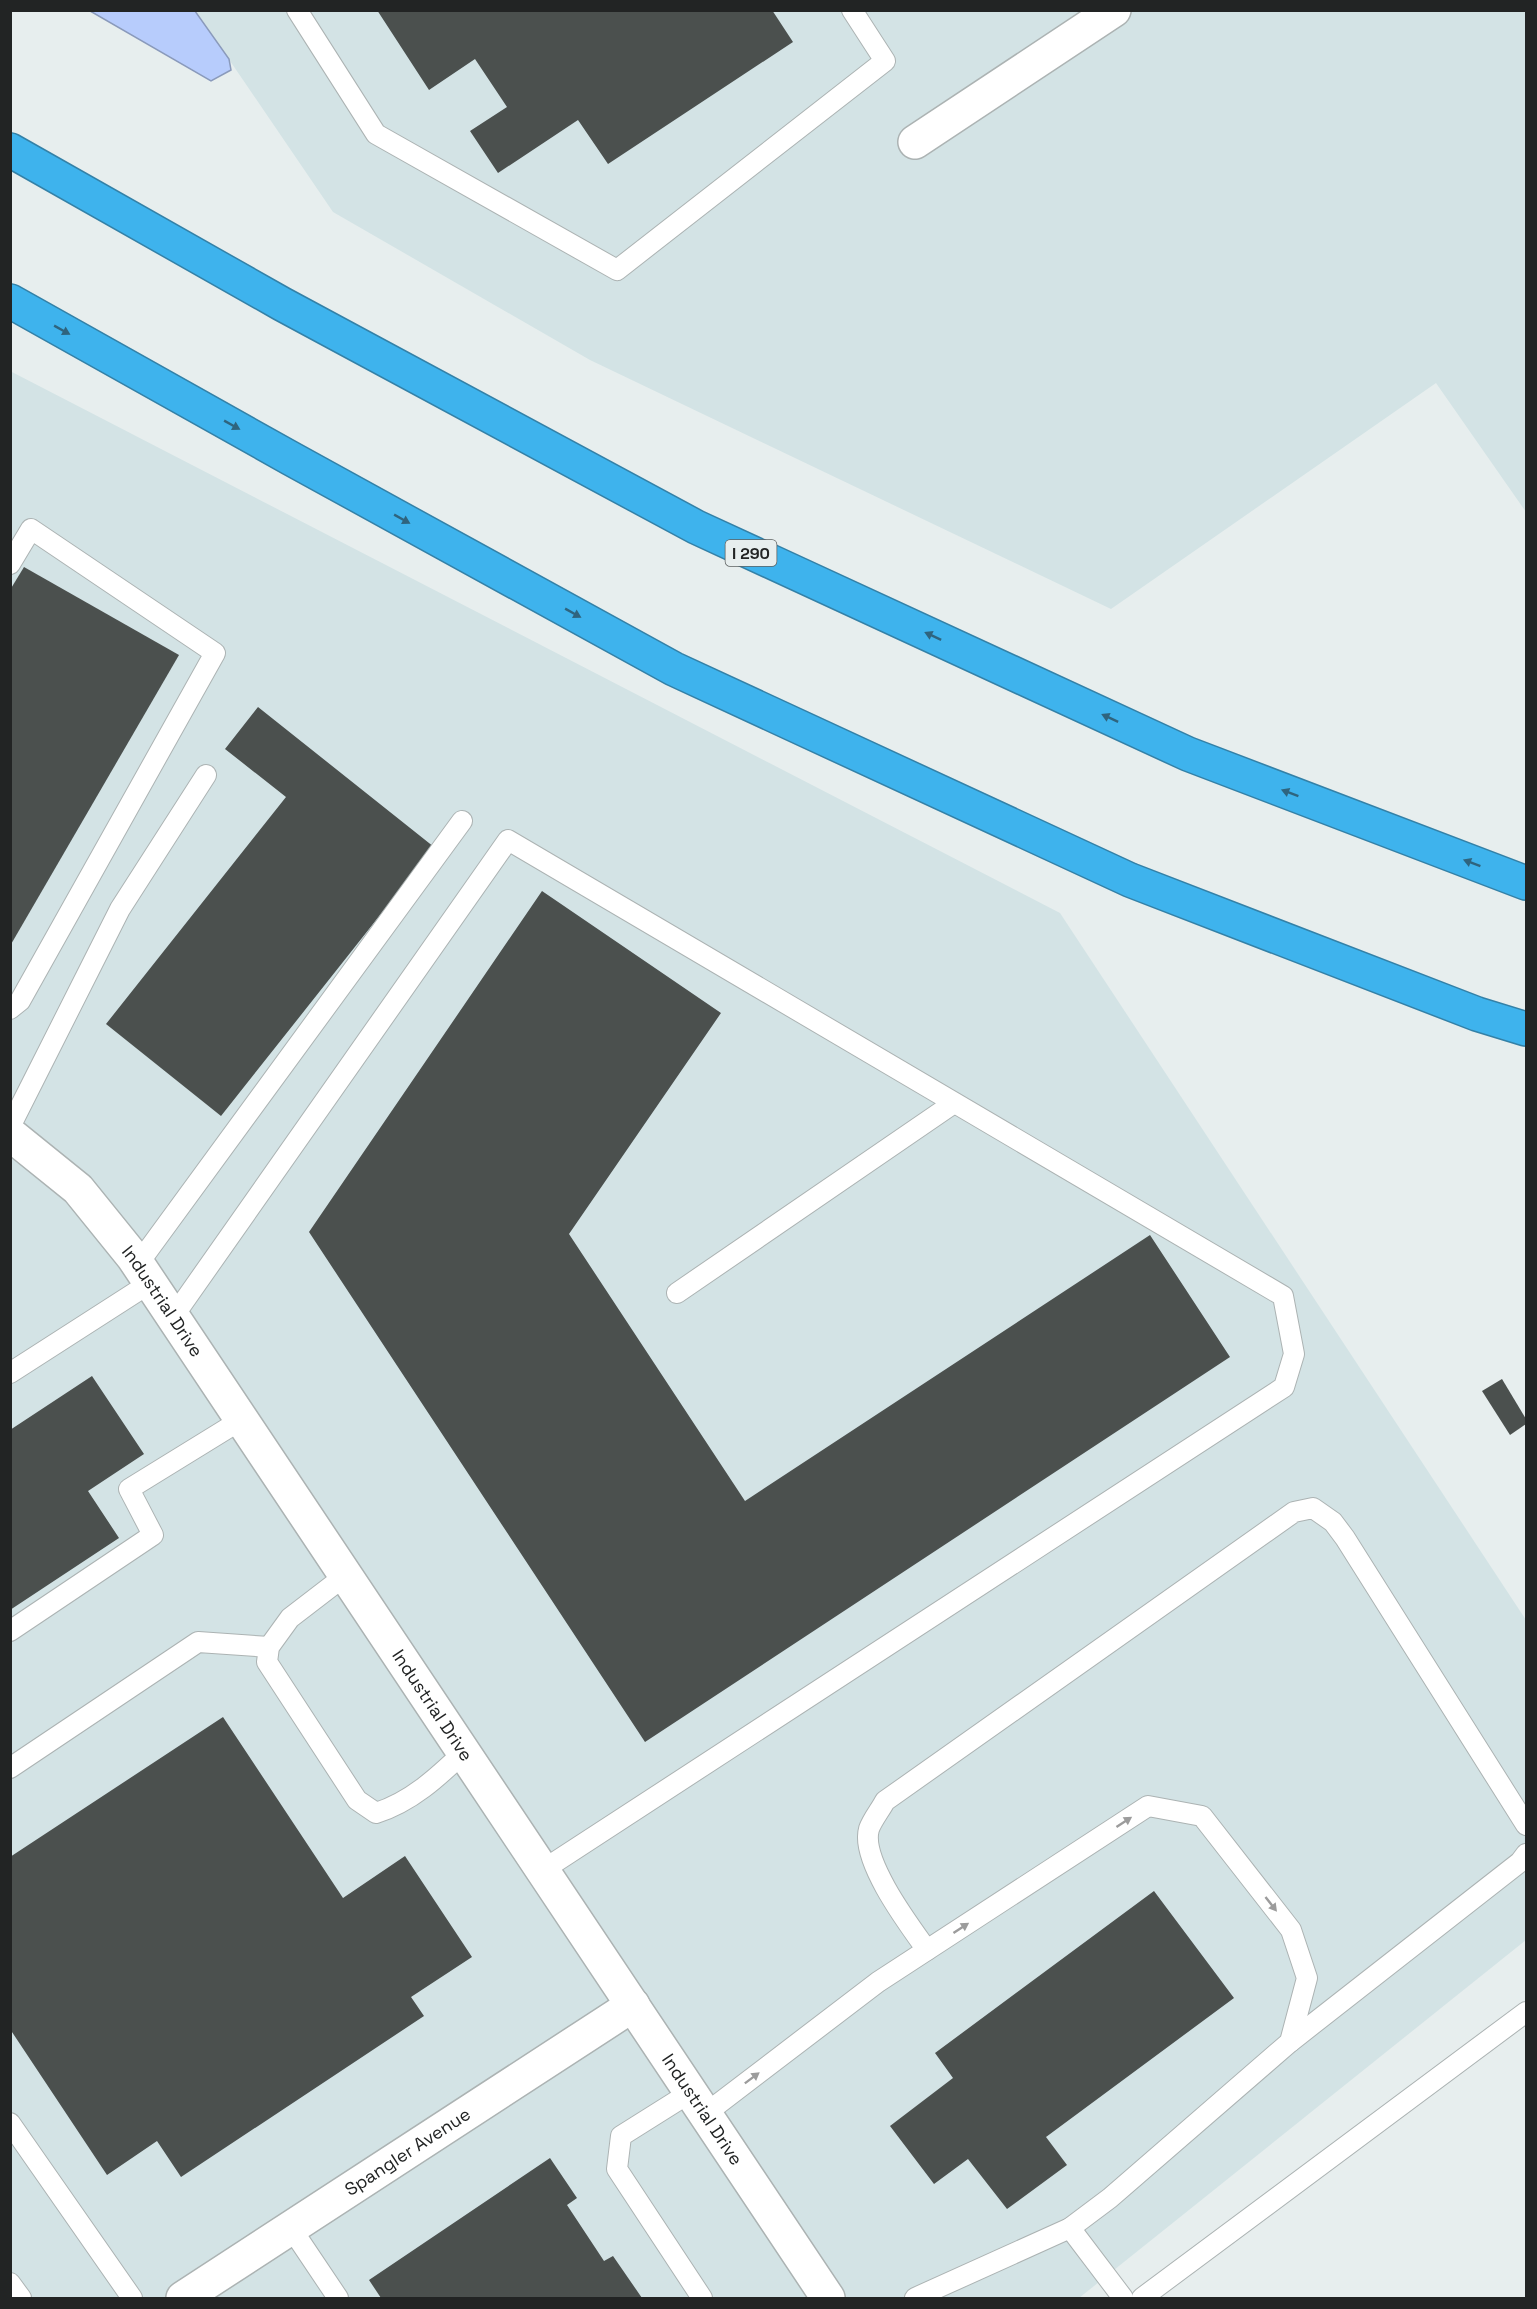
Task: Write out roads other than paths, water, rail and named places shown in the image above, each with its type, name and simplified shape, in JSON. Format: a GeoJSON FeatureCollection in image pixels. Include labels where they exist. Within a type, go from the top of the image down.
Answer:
{"type":"FeatureCollection","features":[{"type":"Feature","properties":{"kind":"highway","name":"I 290"},"geometry":{"type":"LineString","coordinates":[[10,150],[282,304],[696,527],[1188,754],[1527,883]]}},
{"type":"Feature","properties":{"kind":"highway"},"geometry":{"type":"LineString","coordinates":[[10,301],[674,669],[1130,880],[1477,1014],[1527,1029]]}},
{"type":"Feature","properties":{"kind":"street"},"geometry":{"type":"LineString","coordinates":[[915,142],[1114,10]]}},
{"type":"Feature","properties":{"kind":"street","name":"Industrial Drive"},"geometry":{"type":"LineString","coordinates":[[10,1134],[78,1189],[144,1274],[828,2298]]}},
{"type":"Feature","properties":{"kind":"street","name":"Spangler Avenue"},"geometry":{"type":"LineString","coordinates":[[183,2298],[633,2005]]}},
{"type":"Feature","properties":{"kind":"lane"},"geometry":{"type":"LineString","coordinates":[[297,10],[376,134],[617,270],[885,61],[852,10]]}},
{"type":"Feature","properties":{"kind":"lane"},"geometry":{"type":"LineString","coordinates":[[10,564],[31,529],[215,653],[20,1001],[10,1009]]}},
{"type":"Feature","properties":{"kind":"lane"},"geometry":{"type":"LineString","coordinates":[[10,1127],[120,909],[206,775]]}},
{"type":"Feature","properties":{"kind":"lane"},"geometry":{"type":"LineString","coordinates":[[10,1373],[144,1274],[462,821]]}},
{"type":"Feature","properties":{"kind":"lane"},"geometry":{"type":"LineString","coordinates":[[173,1317],[508,840],[1283,1296],[1294,1354],[1284,1387],[543,1870]]}},
{"type":"Feature","properties":{"kind":"lane"},"geometry":{"type":"LineString","coordinates":[[677,1293],[954,1103]]}},
{"type":"Feature","properties":{"kind":"lane"},"geometry":{"type":"LineString","coordinates":[[10,1631],[153,1535],[129,1489],[242,1420]]}},
{"type":"Feature","properties":{"kind":"lane"},"geometry":{"type":"LineString","coordinates":[[927,1950],[898,1910],[872,1860],[869,1830],[885,1801],[1294,1512],[1313,1508],[1333,1522],[1345,1538],[1527,1826]]}},
{"type":"Feature","properties":{"kind":"lane"},"geometry":{"type":"LineString","coordinates":[[346,1575],[290,1618],[269,1647],[267,1662],[275,1677],[357,1800],[376,1813],[397,1806],[415,1794],[440,1775],[464,1752]]}},
{"type":"Feature","properties":{"kind":"lane"},"geometry":{"type":"LineString","coordinates":[[10,1768],[198,1642],[269,1647]]}},
{"type":"Feature","properties":{"kind":"lane"},"geometry":{"type":"LineString","coordinates":[[702,2298],[617,2169],[621,2136],[698,2103],[878,1982],[1148,1806],[1202,1816],[1291,1930],[1307,1978],[1290,2042]]}},
{"type":"Feature","properties":{"kind":"lane"},"geometry":{"type":"LineString","coordinates":[[915,2298],[1070,2228],[1110,2198],[1290,2042],[1520,1862],[1527,1854]]}},
{"type":"Feature","properties":{"kind":"lane"},"geometry":{"type":"LineString","coordinates":[[1142,2298],[1527,2012]]}},
{"type":"Feature","properties":{"kind":"lane"},"geometry":{"type":"LineString","coordinates":[[10,2123],[132,2298]]}},
{"type":"Feature","properties":{"kind":"lane"},"geometry":{"type":"LineString","coordinates":[[291,2228],[338,2298]]}},
{"type":"Feature","properties":{"kind":"lane"},"geometry":{"type":"LineString","coordinates":[[1070,2228],[1124,2298]]}},
{"type":"Feature","properties":{"kind":"lane"},"geometry":{"type":"LineString","coordinates":[[10,2283],[21,2298]]}},
{"type":"Feature","properties":{"kind":"water"},"geometry":{"type":"Polygon","coordinates":[[[90,11],[195,11],[229,59],[231,70],[211,81],[90,11]]]}}]}
